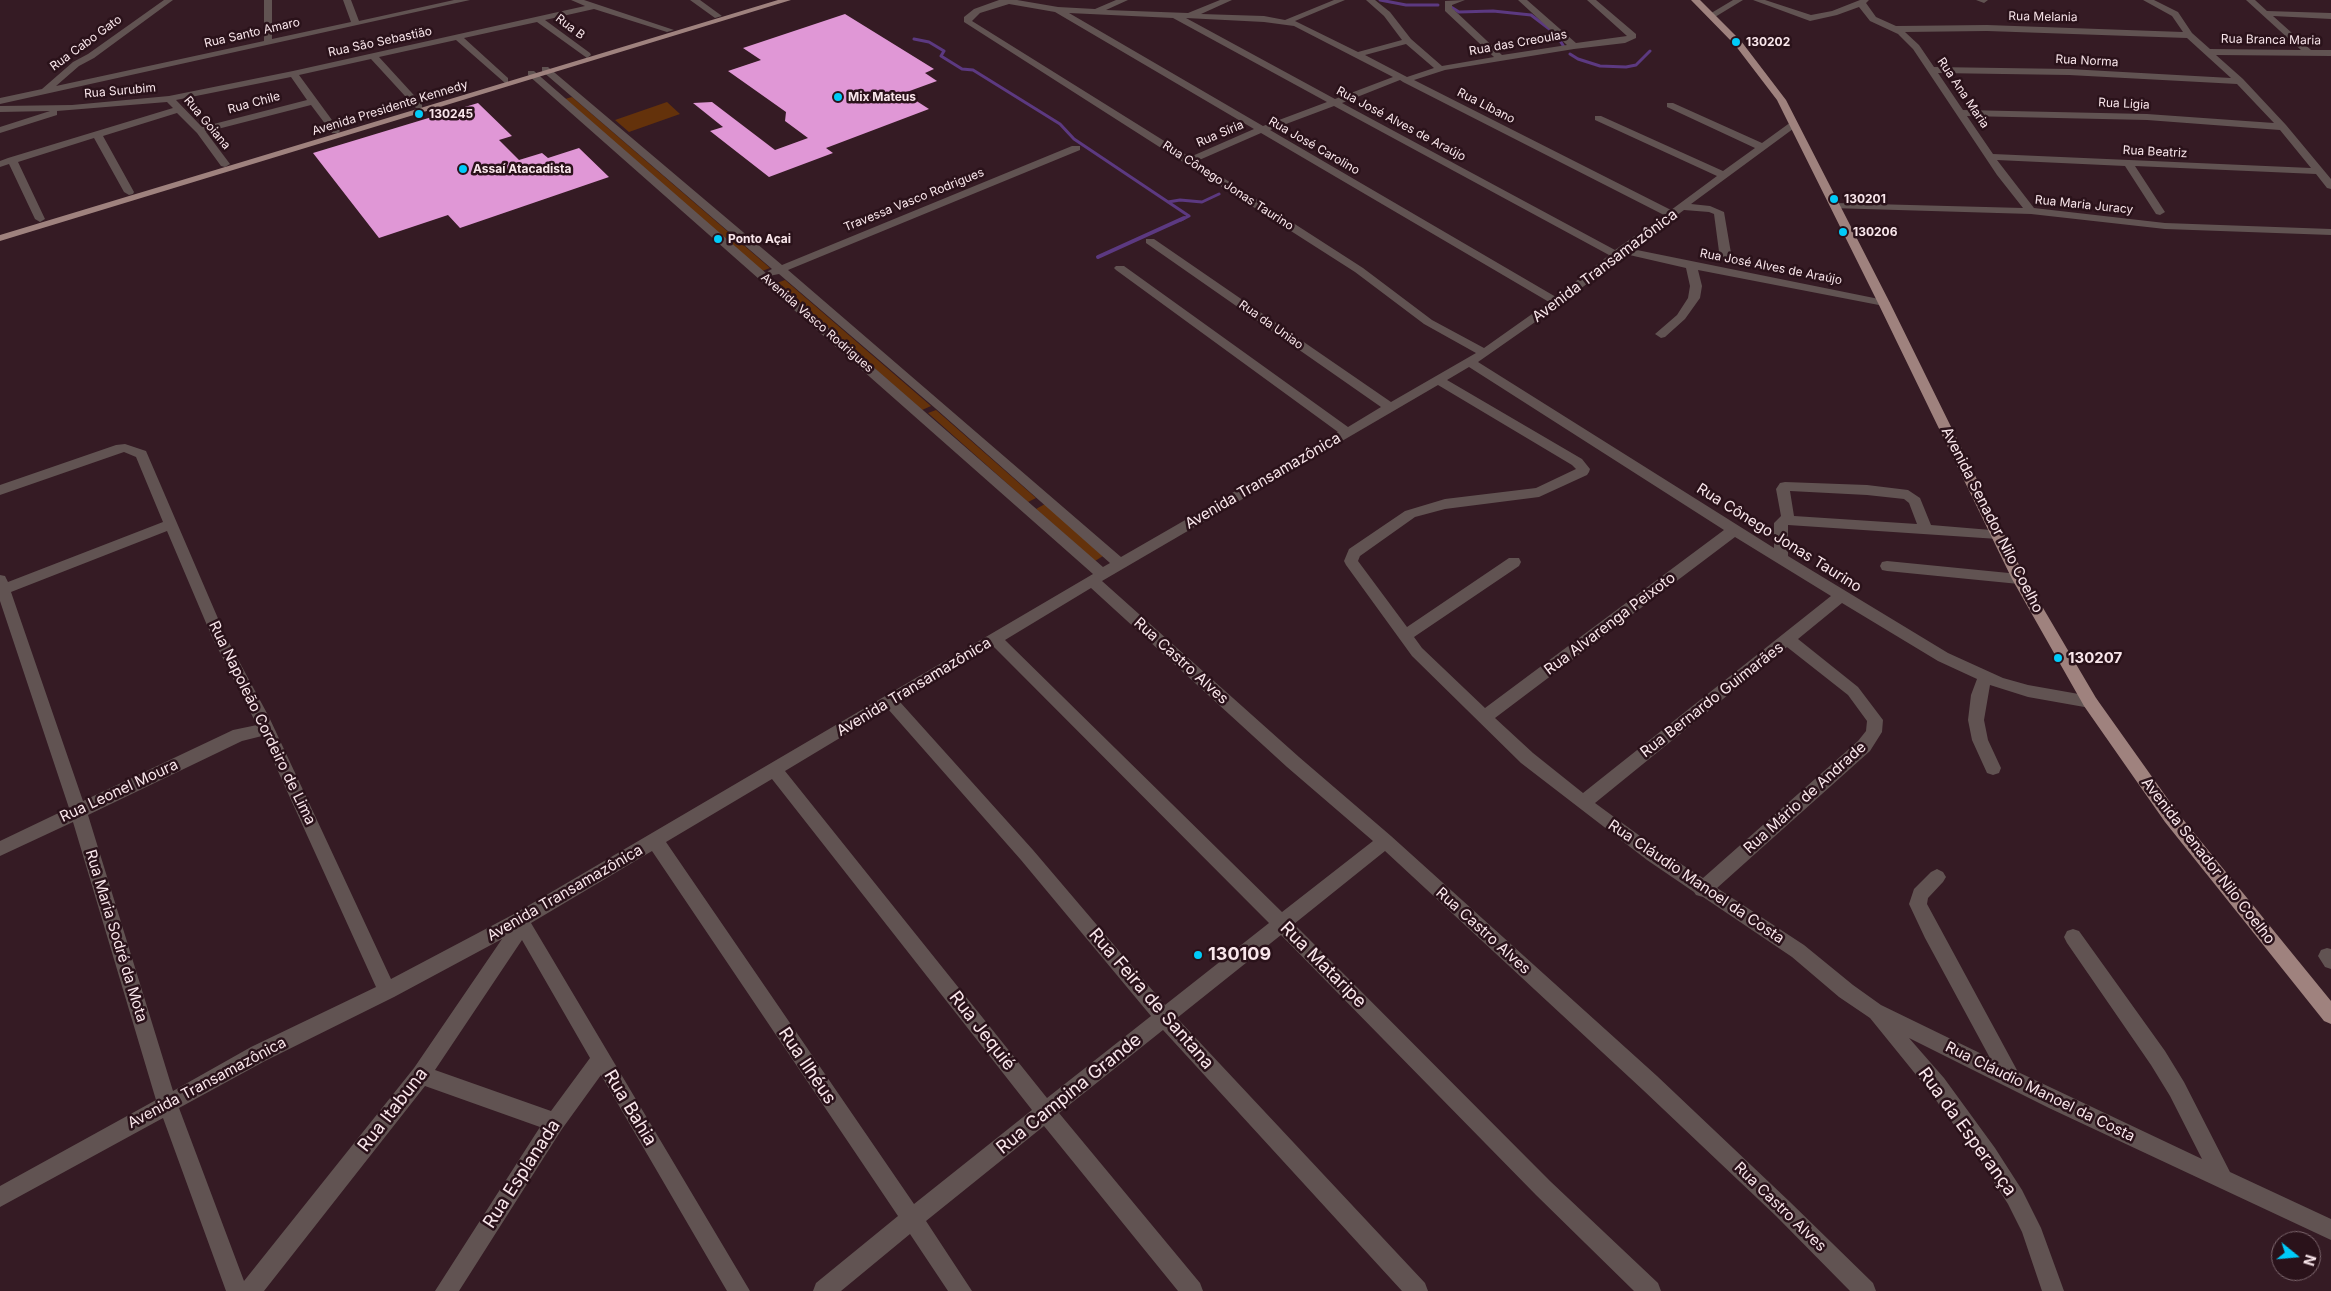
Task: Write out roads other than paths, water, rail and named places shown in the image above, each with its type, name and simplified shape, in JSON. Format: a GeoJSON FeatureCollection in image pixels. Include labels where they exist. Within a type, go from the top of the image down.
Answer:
{"type":"FeatureCollection","features":[{"type":"Feature","properties":{"kind":"main road","name":"Avenida Presidente Kennedy"},"geometry":{"type":"LineString","coordinates":[[548,71],[586,56],[769,0]]}},
{"type":"Feature","properties":{"kind":"main road","name":"Avenida Presidente Kennedy"},"geometry":{"type":"LineString","coordinates":[[0,238],[787,0]]}},
{"type":"Feature","properties":{"kind":"main road","name":"Avenida Senador Nilo Coelho"},"geometry":{"type":"LineString","coordinates":[[1695,0],[1746,53],[1779,96],[1884,303],[2019,579],[2090,702],[2171,817],[2331,1015]]}},
{"type":"Feature","properties":{"kind":"main road","name":"Avenida Presidente Kennedy"},"geometry":{"type":"LineString","coordinates":[[0,231],[505,80],[534,75]]}},
{"type":"Feature","properties":{"kind":"street","name":"Rua Cabo Gato"},"geometry":{"type":"LineString","coordinates":[[44,91],[76,64],[91,56],[168,0]]}},
{"type":"Feature","properties":{"kind":"street"},"geometry":{"type":"LineString","coordinates":[[268,0],[268,42]]}},
{"type":"Feature","properties":{"kind":"street"},"geometry":{"type":"LineString","coordinates":[[347,0],[356,23]]}},
{"type":"Feature","properties":{"kind":"street","name":"Rua Santo Amaro"},"geometry":{"type":"LineString","coordinates":[[0,101],[356,23],[428,4],[466,0]]}},
{"type":"Feature","properties":{"kind":"street"},"geometry":{"type":"LineString","coordinates":[[575,0],[670,30]]}},
{"type":"Feature","properties":{"kind":"street"},"geometry":{"type":"LineString","coordinates":[[694,0],[718,16]]}},
{"type":"Feature","properties":{"kind":"street"},"geometry":{"type":"LineString","coordinates":[[1091,12],[1124,0]]}},
{"type":"Feature","properties":{"kind":"street"},"geometry":{"type":"LineString","coordinates":[[1186,16],[1228,0]]}},
{"type":"Feature","properties":{"kind":"street"},"geometry":{"type":"LineString","coordinates":[[1007,1],[1058,10],[1288,22],[1341,0]]}},
{"type":"Feature","properties":{"kind":"street"},"geometry":{"type":"LineString","coordinates":[[1370,0],[1387,14],[1408,41],[1440,69]]}},
{"type":"Feature","properties":{"kind":"street"},"geometry":{"type":"LineString","coordinates":[[1461,0],[1448,3],[1448,9],[1500,58]]}},
{"type":"Feature","properties":{"kind":"street"},"geometry":{"type":"LineString","coordinates":[[1522,0],[1574,46]]}},
{"type":"Feature","properties":{"kind":"street","name":"Rua das Creoulas"},"geometry":{"type":"LineString","coordinates":[[1404,78],[1500,58],[1625,40],[1632,37],[1632,34],[1591,0]]}},
{"type":"Feature","properties":{"kind":"street"},"geometry":{"type":"LineString","coordinates":[[1712,16],[1739,0]]}},
{"type":"Feature","properties":{"kind":"street"},"geometry":{"type":"LineString","coordinates":[[1757,0],[1810,18],[1824,16],[1863,2]]}},
{"type":"Feature","properties":{"kind":"street"},"geometry":{"type":"LineString","coordinates":[[2147,0],[2175,14],[2190,35],[2240,81],[2283,127],[2331,186]]}},
{"type":"Feature","properties":{"kind":"street"},"geometry":{"type":"LineString","coordinates":[[2250,0],[2308,52]]}},
{"type":"Feature","properties":{"kind":"street","name":"Rua Cônego Jonas Taurino"},"geometry":{"type":"LineString","coordinates":[[1007,1],[977,11],[966,19],[1359,270],[1428,322],[1485,353]]}},
{"type":"Feature","properties":{"kind":"street","name":"Rua Ana Maria"},"geometry":{"type":"LineString","coordinates":[[1863,2],[1873,19],[1896,29],[1908,37],[1933,70],[1990,157],[2031,211]]}},
{"type":"Feature","properties":{"kind":"street","name":"Rua São Sebastião"},"geometry":{"type":"LineString","coordinates":[[169,99],[458,38],[595,6]]}},
{"type":"Feature","properties":{"kind":"street","name":"Rua José Carolino"},"geometry":{"type":"LineString","coordinates":[[1058,10],[1557,302]]}},
{"type":"Feature","properties":{"kind":"street"},"geometry":{"type":"LineString","coordinates":[[2265,13],[2331,16]]}},
{"type":"Feature","properties":{"kind":"street","name":"Rua José Alves de Araújo"},"geometry":{"type":"LineString","coordinates":[[1173,16],[1332,103],[1620,253],[1884,303]]}},
{"type":"Feature","properties":{"kind":"street","name":"Rua B"},"geometry":{"type":"LineString","coordinates":[[539,19],[586,56]]}},
{"type":"Feature","properties":{"kind":"street","name":"Rua Líbano"},"geometry":{"type":"LineString","coordinates":[[1288,22],[1304,27],[1673,215]]}},
{"type":"Feature","properties":{"kind":"street","name":"Rua Melania"},"geometry":{"type":"LineString","coordinates":[[1896,29],[2006,29],[2190,35]]}},
{"type":"Feature","properties":{"kind":"street"},"geometry":{"type":"LineString","coordinates":[[458,38],[505,80]]}},
{"type":"Feature","properties":{"kind":"street"},"geometry":{"type":"LineString","coordinates":[[1356,55],[1408,41]]}},
{"type":"Feature","properties":{"kind":"street","name":"Rua Branca Maria"},"geometry":{"type":"LineString","coordinates":[[2210,52],[2331,53]]}},
{"type":"Feature","properties":{"kind":"street"},"geometry":{"type":"LineString","coordinates":[[373,56],[419,106]]}},
{"type":"Feature","properties":{"kind":"street","name":"Rua Norma"},"geometry":{"type":"LineString","coordinates":[[1933,70],[2052,72],[2240,81]]}},
{"type":"Feature","properties":{"kind":"street","name":"Avenida Vasco Rodrigues"},"geometry":{"type":"LineString","coordinates":[[548,71],[1120,564]]}},
{"type":"Feature","properties":{"kind":"street"},"geometry":{"type":"LineString","coordinates":[[293,74],[335,131]]}},
{"type":"Feature","properties":{"kind":"street","name":"Avenida Vasco Rodrigues"},"geometry":{"type":"LineString","coordinates":[[534,75],[712,229],[763,277],[1030,510],[1097,577]]}},
{"type":"Feature","properties":{"kind":"street","name":"Rua Síria"},"geometry":{"type":"LineString","coordinates":[[1188,161],[1261,130],[1404,78]]}},
{"type":"Feature","properties":{"kind":"street"},"geometry":{"type":"LineString","coordinates":[[559,98],[575,93]]}},
{"type":"Feature","properties":{"kind":"street","name":"Rua Surubim"},"geometry":{"type":"LineString","coordinates":[[0,109],[72,108],[169,99]]}},
{"type":"Feature","properties":{"kind":"street","name":"Rua Goiana"},"geometry":{"type":"LineString","coordinates":[[169,99],[200,130],[225,164]]}},
{"type":"Feature","properties":{"kind":"street","name":"Rua Chile"},"geometry":{"type":"LineString","coordinates":[[200,130],[314,100]]}},
{"type":"Feature","properties":{"kind":"street"},"geometry":{"type":"LineString","coordinates":[[1670,105],[1762,148]]}},
{"type":"Feature","properties":{"kind":"street","name":"Rua Surubim"},"geometry":{"type":"LineString","coordinates":[[0,130],[72,108]]}},
{"type":"Feature","properties":{"kind":"street"},"geometry":{"type":"LineString","coordinates":[[0,164],[180,109]]}},
{"type":"Feature","properties":{"kind":"street","name":"Rua Ligia"},"geometry":{"type":"LineString","coordinates":[[1962,113],[2138,117],[2283,127]]}},
{"type":"Feature","properties":{"kind":"street"},"geometry":{"type":"LineString","coordinates":[[1598,118],[1725,176]]}},
{"type":"Feature","properties":{"kind":"street","name":"Avenida Transamazônica"},"geometry":{"type":"LineString","coordinates":[[0,1197],[258,1054],[387,991],[521,922],[1097,577],[1485,353],[1557,302],[1794,124]]}},
{"type":"Feature","properties":{"kind":"street"},"geometry":{"type":"LineString","coordinates":[[97,134],[129,192]]}},
{"type":"Feature","properties":{"kind":"street","name":"Travessa Vasco Rodrigues"},"geometry":{"type":"LineString","coordinates":[[763,277],[1076,148]]}},
{"type":"Feature","properties":{"kind":"street","name":"Rua Beatriz"},"geometry":{"type":"LineString","coordinates":[[1990,157],[2319,172]]}},
{"type":"Feature","properties":{"kind":"street"},"geometry":{"type":"LineString","coordinates":[[12,160],[40,219]]}},
{"type":"Feature","properties":{"kind":"street"},"geometry":{"type":"LineString","coordinates":[[2130,164],[2160,212]]}},
{"type":"Feature","properties":{"kind":"street"},"geometry":{"type":"LineString","coordinates":[[1684,206],[1719,212],[1726,259]]}},
{"type":"Feature","properties":{"kind":"street","name":"Rua Maria Juracy"},"geometry":{"type":"LineString","coordinates":[[1835,206],[2031,211],[2166,226],[2331,232]]}},
{"type":"Feature","properties":{"kind":"street","name":"Rua da Uniao"},"geometry":{"type":"LineString","coordinates":[[1150,241],[1392,408]]}},
{"type":"Feature","properties":{"kind":"street"},"geometry":{"type":"LineString","coordinates":[[1661,334],[1681,317],[1694,298],[1696,286],[1691,266]]}},
{"type":"Feature","properties":{"kind":"street"},"geometry":{"type":"LineString","coordinates":[[1120,268],[1348,433]]}},
{"type":"Feature","properties":{"kind":"street","name":"Rua Cônego Jonas Taurino"},"geometry":{"type":"LineString","coordinates":[[1469,362],[1734,530],[1943,657],[1985,677],[2028,691],[2090,702]]}},
{"type":"Feature","properties":{"kind":"street","name":"Rua Cláudio Manoel da Costa"},"geometry":{"type":"LineString","coordinates":[[1438,380],[1577,462],[1583,469],[1578,474],[1540,492],[1467,500],[1419,511],[1391,526],[1354,552],[1351,560],[1355,568],[1404,636],[1425,661],[1527,758],[1583,803],[1702,890],[1798,951],[1846,991],[1874,1011],[2331,1230]]}},
{"type":"Feature","properties":{"kind":"street","name":"Rua Napoleão Cordeiro de Lima"},"geometry":{"type":"LineString","coordinates":[[0,490],[108,451],[125,448],[141,454],[219,637],[264,723],[387,991]]}},
{"type":"Feature","properties":{"kind":"street"},"geometry":{"type":"LineString","coordinates":[[1788,520],[1783,489],[1785,486],[1875,491],[1908,495],[1915,502],[1926,529]]}},
{"type":"Feature","properties":{"kind":"street"},"geometry":{"type":"LineString","coordinates":[[1030,510],[1048,500]]}},
{"type":"Feature","properties":{"kind":"street"},"geometry":{"type":"LineString","coordinates":[[1781,559],[1781,524],[1784,520],[1998,534]]}},
{"type":"Feature","properties":{"kind":"street"},"geometry":{"type":"LineString","coordinates":[[1,587],[170,525]]}},
{"type":"Feature","properties":{"kind":"street","name":"Rua Alvarenga Peixoto"},"geometry":{"type":"LineString","coordinates":[[1484,717],[1734,530]]}},
{"type":"Feature","properties":{"kind":"street"},"geometry":{"type":"LineString","coordinates":[[1404,636],[1514,562]]}},
{"type":"Feature","properties":{"kind":"street"},"geometry":{"type":"LineString","coordinates":[[1887,566],[2019,579]]}},
{"type":"Feature","properties":{"kind":"street","name":"Rua Castro Alves"},"geometry":{"type":"LineString","coordinates":[[1097,577],[1293,762],[1384,841],[1650,1082],[1783,1209],[1865,1291]]}},
{"type":"Feature","properties":{"kind":"street","name":"Rua Maria Sodré da Mota"},"geometry":{"type":"LineString","coordinates":[[1,587],[78,810],[168,1103],[237,1291]]}},
{"type":"Feature","properties":{"kind":"street","name":"Rua Bernardo Guimarães"},"geometry":{"type":"LineString","coordinates":[[1583,803],[1841,596]]}},
{"type":"Feature","properties":{"kind":"street","name":"Rua Mataripe"},"geometry":{"type":"LineString","coordinates":[[995,639],[1645,1289]]}},
{"type":"Feature","properties":{"kind":"street","name":"Rua Mário de Andrade"},"geometry":{"type":"LineString","coordinates":[[1702,890],[1864,746],[1874,732],[1875,720],[1854,691],[1788,640]]}},
{"type":"Feature","properties":{"kind":"street"},"geometry":{"type":"LineString","coordinates":[[1985,677],[1979,694],[1976,720],[1980,740],[1993,768]]}},
{"type":"Feature","properties":{"kind":"street","name":"Rua Feira de Santana"},"geometry":{"type":"LineString","coordinates":[[890,701],[1027,855],[1164,1017],[1417,1291]]}},
{"type":"Feature","properties":{"kind":"street","name":"Rua Leonel Moura"},"geometry":{"type":"LineString","coordinates":[[0,848],[264,723]]}},
{"type":"Feature","properties":{"kind":"street","name":"Rua Jequié"},"geometry":{"type":"LineString","coordinates":[[775,770],[1046,1113],[1192,1291]]}},
{"type":"Feature","properties":{"kind":"street","name":"Rua Ilhéus"},"geometry":{"type":"LineString","coordinates":[[655,841],[961,1291]]}},
{"type":"Feature","properties":{"kind":"street","name":"Rua Campina Grande"},"geometry":{"type":"LineString","coordinates":[[824,1291],[911,1219],[1384,841]]}},
{"type":"Feature","properties":{"kind":"street"},"geometry":{"type":"LineString","coordinates":[[1937,877],[1920,894],[1918,904],[1930,932],[2011,1078]]}},
{"type":"Feature","properties":{"kind":"street","name":"Rua Bahia"},"geometry":{"type":"LineString","coordinates":[[521,922],[600,1059],[740,1291]]}},
{"type":"Feature","properties":{"kind":"street","name":"Rua Itabuna"},"geometry":{"type":"LineString","coordinates":[[250,1291],[420,1075],[521,922]]}},
{"type":"Feature","properties":{"kind":"street"},"geometry":{"type":"LineString","coordinates":[[2073,937],[2177,1088],[2223,1178]]}},
{"type":"Feature","properties":{"kind":"street","name":"Rua da Esperança"},"geometry":{"type":"LineString","coordinates":[[1874,1011],[1937,1085],[1988,1155],[2015,1197],[2031,1228],[2053,1291]]}},
{"type":"Feature","properties":{"kind":"street","name":"Rua Esplanada"},"geometry":{"type":"LineString","coordinates":[[446,1291],[555,1122],[600,1059]]}},
{"type":"Feature","properties":{"kind":"street"},"geometry":{"type":"LineString","coordinates":[[420,1075],[555,1122]]}},
{"type":"Feature","properties":{"kind":"waterway"},"geometry":{"type":"LineString","coordinates":[[1380,0],[1406,5],[1438,5]]}},
{"type":"Feature","properties":{"kind":"waterway"},"geometry":{"type":"LineString","coordinates":[[1451,7],[1459,12],[1493,11],[1531,15],[1556,34],[1564,47]]}},
{"type":"Feature","properties":{"kind":"waterway"},"geometry":{"type":"LineString","coordinates":[[914,39],[929,42],[944,51],[941,56],[962,69],[973,70],[1060,124],[1074,139],[1168,202]]}},
{"type":"Feature","properties":{"kind":"waterway"},"geometry":{"type":"LineString","coordinates":[[1570,54],[1578,59],[1600,66],[1626,67],[1636,65],[1650,51]]}},
{"type":"Feature","properties":{"kind":"waterway"},"geometry":{"type":"LineString","coordinates":[[1168,202],[1180,200],[1202,202],[1219,194]]}},
{"type":"Feature","properties":{"kind":"waterway"},"geometry":{"type":"LineString","coordinates":[[1168,202],[1189,216],[1181,220]]}},
{"type":"Feature","properties":{"kind":"waterway"},"geometry":{"type":"LineString","coordinates":[[1098,257],[1184,218]]}},
{"type":"Feature","properties":{"kind":"place","name":"130202"},"geometry":{"type":"Point","coordinates":[1736,42]}},
{"type":"Feature","properties":{"kind":"place","name":"Mix Mateus"},"geometry":{"type":"Point","coordinates":[838,97]}},
{"type":"Feature","properties":{"kind":"place","name":"130245"},"geometry":{"type":"Point","coordinates":[419,114]}},
{"type":"Feature","properties":{"kind":"place","name":"Assaí Atacadista"},"geometry":{"type":"Point","coordinates":[463,169]}},
{"type":"Feature","properties":{"kind":"place","name":"130201"},"geometry":{"type":"Point","coordinates":[1834,199]}},
{"type":"Feature","properties":{"kind":"place","name":"130206"},"geometry":{"type":"Point","coordinates":[1843,232]}},
{"type":"Feature","properties":{"kind":"place","name":"Ponto Açai"},"geometry":{"type":"Point","coordinates":[718,239]}},
{"type":"Feature","properties":{"kind":"place","name":"130207"},"geometry":{"type":"Point","coordinates":[2058,658]}},
{"type":"Feature","properties":{"kind":"place","name":"130109"},"geometry":{"type":"Point","coordinates":[1198,955]}}]}
